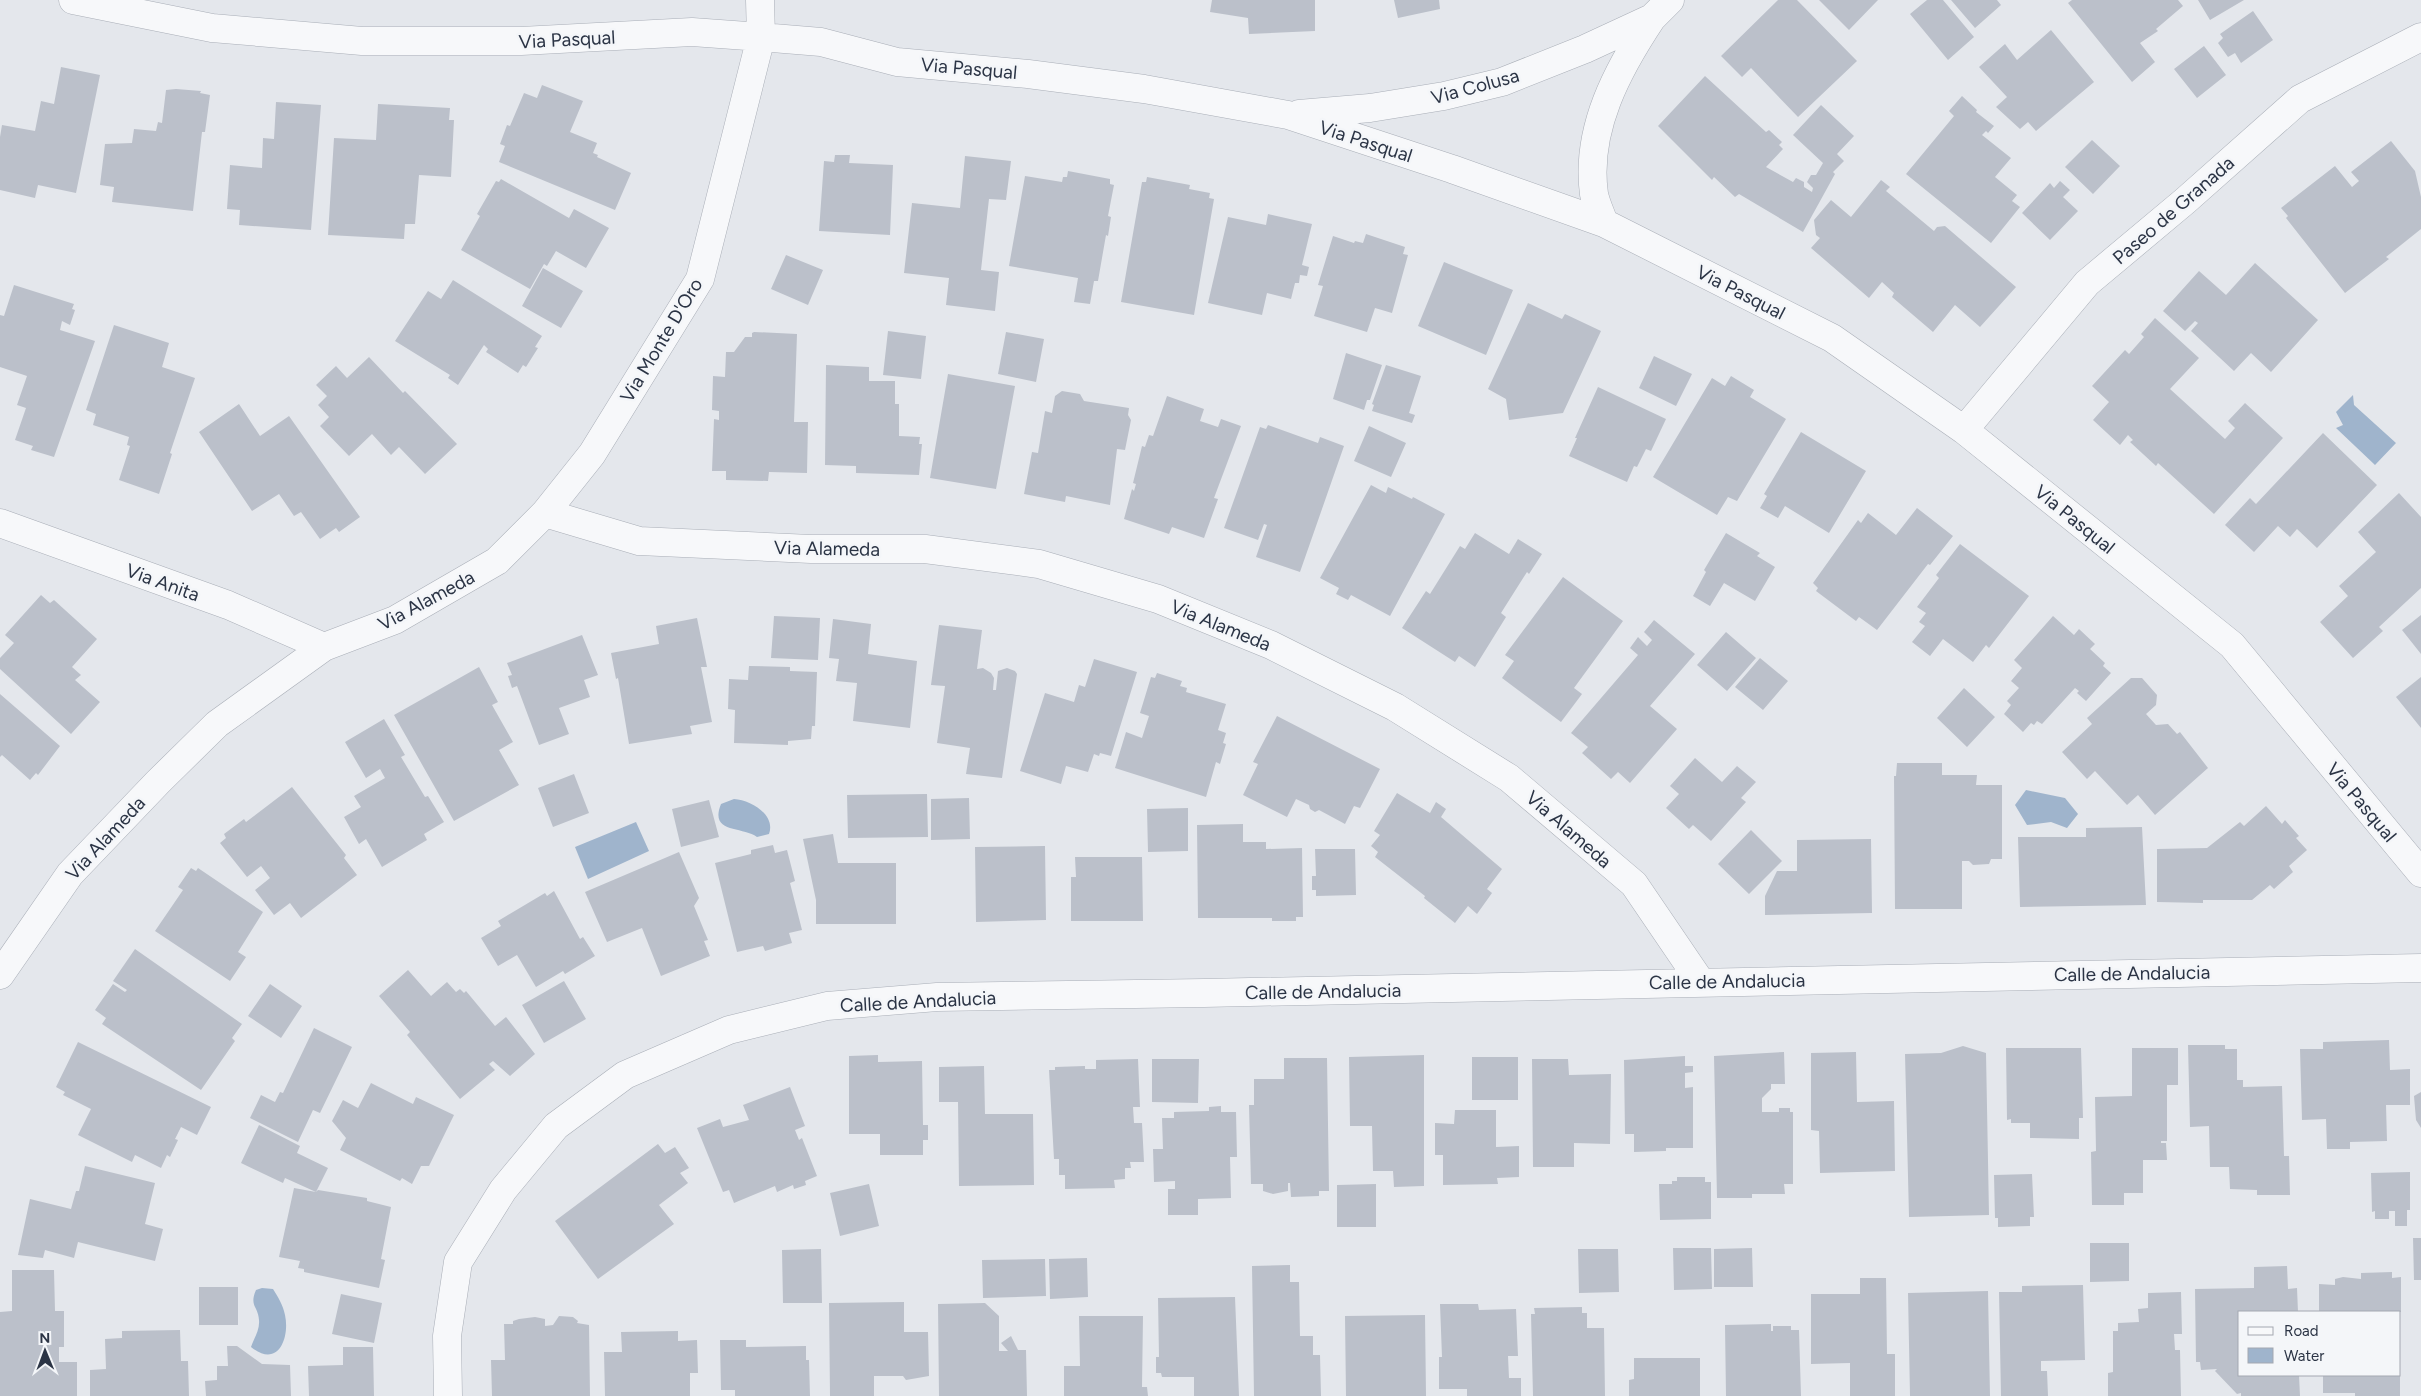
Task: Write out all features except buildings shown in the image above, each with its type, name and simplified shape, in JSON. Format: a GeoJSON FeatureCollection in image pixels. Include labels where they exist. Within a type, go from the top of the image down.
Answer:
{"type":"FeatureCollection","features":[{"type":"Feature","properties":{"kind":"street","name":"Via Pasqual"},"geometry":{"type":"LineString","coordinates":[[73,0],[212,28],[362,41],[521,41],[692,32],[761,37],[821,42],[897,62],[1144,89],[1288,115],[1452,169],[1604,223],[1832,338],[1964,430],[2232,645],[2421,873]]}},
{"type":"Feature","properties":{"kind":"street","name":"Via Monte D'Oro"},"geometry":{"type":"LineString","coordinates":[[545,513],[592,454],[700,279],[761,37],[760,0]]}},
{"type":"Feature","properties":{"kind":"street","name":"Via Colusa"},"geometry":{"type":"LineString","coordinates":[[1288,115],[1380,106],[1444,96],[1502,82],[1585,49],[1661,9]]}},
{"type":"Feature","properties":{"kind":"street","name":"Via Colusa"},"geometry":{"type":"LineString","coordinates":[[1604,223],[1594,195],[1596,134],[1610,91],[1630,52],[1661,9]]}},
{"type":"Feature","properties":{"kind":"street","name":"Paseo de Granada"},"geometry":{"type":"LineString","coordinates":[[1964,430],[2087,283],[2185,201],[2300,98],[2421,37]]}},
{"type":"Feature","properties":{"kind":"street"},"geometry":{"type":"LineString","coordinates":[[2388,54],[2421,59]]}},
{"type":"Feature","properties":{"kind":"street","name":"Via Alameda"},"geometry":{"type":"LineString","coordinates":[[0,976],[70,874],[158,782],[217,724],[324,647],[396,620],[497,561],[545,513],[639,541],[811,550],[925,549],[1039,564],[1158,599],[1271,645],[1395,707],[1509,778],[1634,884],[1700,981]]}},
{"type":"Feature","properties":{"kind":"street","name":"Via Anita"},"geometry":{"type":"LineString","coordinates":[[0,523],[228,605],[324,647]]}},
{"type":"Feature","properties":{"kind":"street","name":"Calle de Andalucia"},"geometry":{"type":"LineString","coordinates":[[448,1396],[447,1336],[458,1262],[503,1190],[556,1126],[625,1075],[730,1030],[827,1006],[937,997],[1204,994],[1700,981],[2421,968]]}},
{"type":"Feature","properties":{"kind":"water"},"geometry":{"type":"Polygon","coordinates":[[[2353,395],[2354,405],[2396,443],[2375,465],[2336,428],[2343,425],[2336,412],[2353,395]]]}},
{"type":"Feature","properties":{"kind":"water"},"geometry":{"type":"Polygon","coordinates":[[[2026,790],[2065,798],[2078,814],[2067,828],[2051,822],[2027,825],[2015,805],[2026,790]]]}},
{"type":"Feature","properties":{"kind":"water"},"geometry":{"type":"Polygon","coordinates":[[[734,799],[748,802],[765,815],[769,821],[769,834],[757,837],[723,825],[719,820],[718,814],[721,804],[734,799]]]}},
{"type":"Feature","properties":{"kind":"water"},"geometry":{"type":"Polygon","coordinates":[[[636,822],[649,851],[588,879],[575,847],[636,822]]]}},
{"type":"Feature","properties":{"kind":"water"},"geometry":{"type":"Polygon","coordinates":[[[262,1288],[273,1289],[283,1308],[286,1324],[284,1341],[280,1348],[275,1353],[268,1355],[260,1353],[251,1347],[259,1324],[253,1299],[256,1290],[262,1288]]]}}]}
